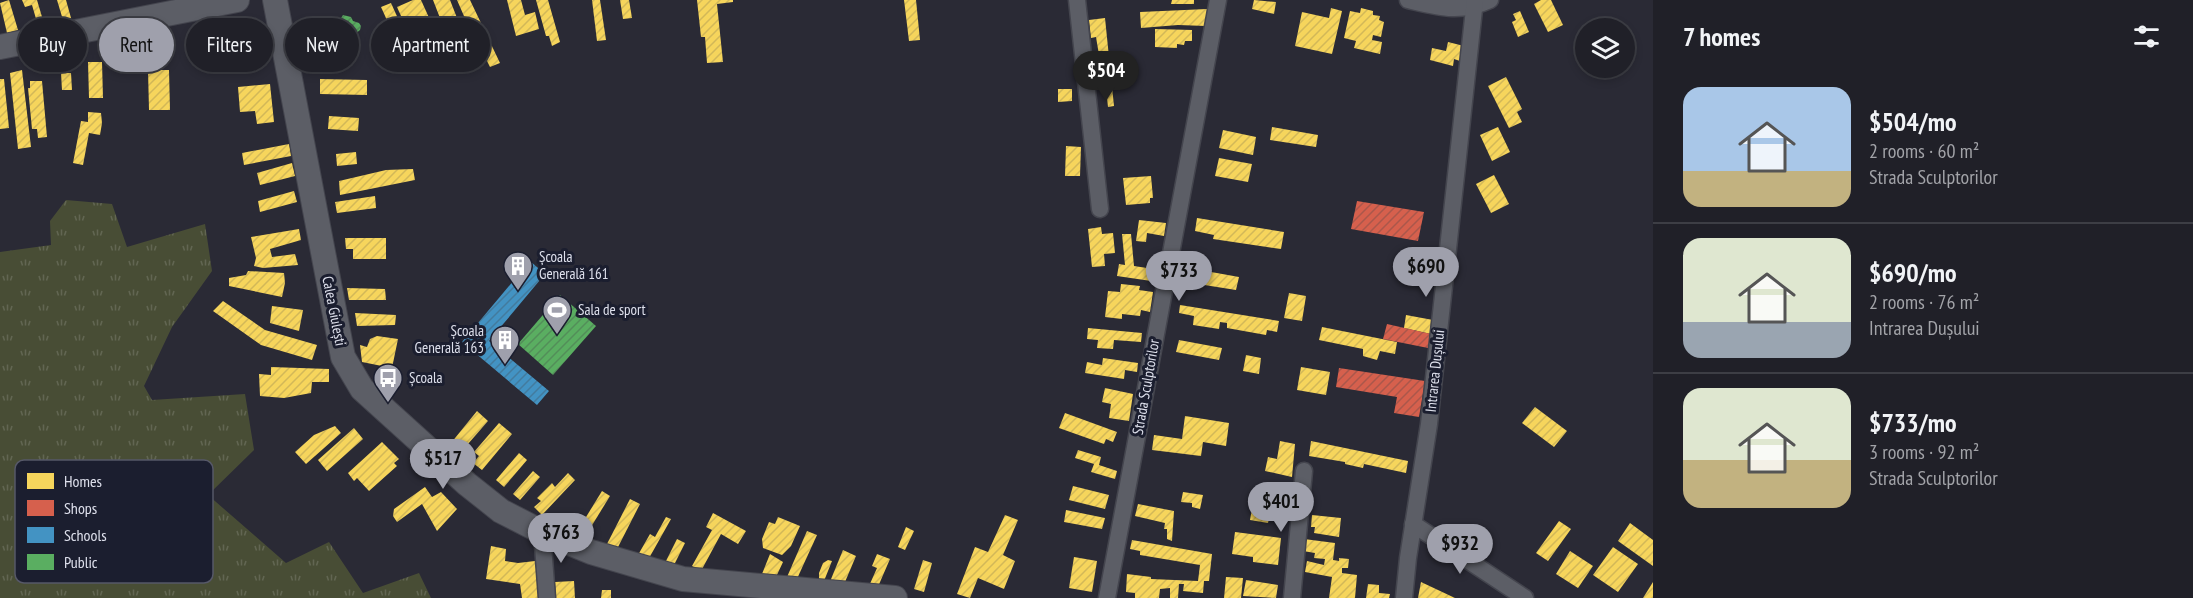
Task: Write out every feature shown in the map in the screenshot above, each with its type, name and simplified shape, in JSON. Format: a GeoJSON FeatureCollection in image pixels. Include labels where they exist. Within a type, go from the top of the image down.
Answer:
{"type":"FeatureCollection","features":[{"type":"Feature","properties":{"kind":"main road"},"geometry":{"type":"LineString","coordinates":[[0,47],[237,0]]}},
{"type":"Feature","properties":{"kind":"main road","name":"Calea Giulești"},"geometry":{"type":"LineString","coordinates":[[274,0],[343,357],[362,389],[501,511],[542,532],[591,552],[683,579],[895,598]]}},
{"type":"Feature","properties":{"kind":"street"},"geometry":{"type":"LineString","coordinates":[[1077,0],[1100,209]]}},
{"type":"Feature","properties":{"kind":"street","name":"Strada Sculptorilor"},"geometry":{"type":"LineString","coordinates":[[1107,598],[1218,0]]}},
{"type":"Feature","properties":{"kind":"street"},"geometry":{"type":"LineString","coordinates":[[1408,0],[1449,9],[1490,0]]}},
{"type":"Feature","properties":{"kind":"street","name":"Intrarea Dușului"},"geometry":{"type":"LineString","coordinates":[[1404,598],[1429,424],[1474,4]]}},
{"type":"Feature","properties":{"kind":"street"},"geometry":{"type":"LineString","coordinates":[[1292,598],[1304,471]]}},
{"type":"Feature","properties":{"kind":"street"},"geometry":{"type":"LineString","coordinates":[[1413,524],[1525,598]]}},
{"type":"Feature","properties":{"kind":"street"},"geometry":{"type":"LineString","coordinates":[[542,532],[547,598]]}},
{"type":"Feature","properties":{"kind":"green space"},"geometry":{"type":"Polygon","coordinates":[[[66,200],[112,204],[127,247],[205,224],[212,271],[172,327],[144,386],[152,400],[245,394],[254,450],[213,490],[213,460],[15,460],[15,583],[213,583],[213,499],[286,563],[329,542],[363,593],[419,573],[431,598],[0,598],[0,252],[51,245],[50,221],[66,200]]]}},
{"type":"Feature","properties":{"kind":"building: Homes"},"geometry":{"type":"Polygon","coordinates":[[[9,0],[18,30],[7,33],[0,3],[9,0]]]}},
{"type":"Feature","properties":{"kind":"building: Homes"},"geometry":{"type":"Polygon","coordinates":[[[22,0],[37,0],[42,18],[36,18],[32,5],[25,7],[22,0]]]}},
{"type":"Feature","properties":{"kind":"building: Homes"},"geometry":{"type":"Polygon","coordinates":[[[57,0],[66,0],[71,18],[62,18],[57,0]]]}},
{"type":"Feature","properties":{"kind":"building: Homes"},"geometry":{"type":"Polygon","coordinates":[[[413,0],[421,0],[429,18],[402,18],[397,7],[413,0]]]}},
{"type":"Feature","properties":{"kind":"building: Homes"},"geometry":{"type":"Polygon","coordinates":[[[433,0],[450,0],[457,18],[440,18],[433,0]]]}},
{"type":"Feature","properties":{"kind":"building: Homes"},"geometry":{"type":"Polygon","coordinates":[[[457,0],[470,0],[479,18],[465,18],[457,0]]]}},
{"type":"Feature","properties":{"kind":"building: Homes"},"geometry":{"type":"Polygon","coordinates":[[[507,0],[521,0],[525,15],[535,12],[539,29],[516,36],[507,0]]]}},
{"type":"Feature","properties":{"kind":"building: Homes"},"geometry":{"type":"Polygon","coordinates":[[[536,0],[548,0],[560,42],[552,46],[549,36],[546,36],[536,0]]]}},
{"type":"Feature","properties":{"kind":"building: Homes"},"geometry":{"type":"Polygon","coordinates":[[[592,0],[600,0],[606,40],[597,41],[592,0]]]}},
{"type":"Feature","properties":{"kind":"building: Homes"},"geometry":{"type":"Polygon","coordinates":[[[620,0],[629,0],[632,18],[623,19],[620,0]]]}},
{"type":"Feature","properties":{"kind":"building: Homes"},"geometry":{"type":"Polygon","coordinates":[[[697,0],[733,0],[733,2],[717,4],[723,62],[707,63],[705,37],[701,37],[697,0]]]}},
{"type":"Feature","properties":{"kind":"building: Homes"},"geometry":{"type":"Polygon","coordinates":[[[904,0],[916,0],[920,40],[909,41],[904,0]]]}},
{"type":"Feature","properties":{"kind":"building: Homes"},"geometry":{"type":"Polygon","coordinates":[[[1172,0],[1194,0],[1194,4],[1171,4],[1172,0]]]}},
{"type":"Feature","properties":{"kind":"building: Homes"},"geometry":{"type":"Polygon","coordinates":[[[1254,0],[1276,2],[1274,14],[1252,9],[1254,0]]]}},
{"type":"Feature","properties":{"kind":"building: Homes"},"geometry":{"type":"Polygon","coordinates":[[[1541,0],[1551,0],[1563,25],[1548,32],[1534,4],[1541,0]]]}},
{"type":"Feature","properties":{"kind":"building: Homes"},"geometry":{"type":"Polygon","coordinates":[[[391,3],[398,18],[386,18],[381,7],[391,3]]]}},
{"type":"Feature","properties":{"kind":"building: Homes"},"geometry":{"type":"Polygon","coordinates":[[[1331,8],[1342,11],[1332,54],[1295,46],[1302,12],[1329,18],[1331,8]]]}},
{"type":"Feature","properties":{"kind":"building: Homes"},"geometry":{"type":"Polygon","coordinates":[[[1361,8],[1373,11],[1373,15],[1380,16],[1379,20],[1384,22],[1381,37],[1373,35],[1372,40],[1382,42],[1380,54],[1354,48],[1356,41],[1344,38],[1350,11],[1360,13],[1361,8]]]}},
{"type":"Feature","properties":{"kind":"building: Homes"},"geometry":{"type":"Polygon","coordinates":[[[1207,9],[1206,26],[1178,25],[1141,28],[1140,12],[1207,9]]]}},
{"type":"Feature","properties":{"kind":"building: Homes"},"geometry":{"type":"Polygon","coordinates":[[[1520,11],[1529,32],[1518,37],[1512,22],[1516,20],[1513,14],[1520,11]]]}},
{"type":"Feature","properties":{"kind":"building: Homes"},"geometry":{"type":"Polygon","coordinates":[[[1105,18],[1114,106],[1108,107],[1106,89],[1102,90],[1100,66],[1104,66],[1103,55],[1099,55],[1096,37],[1091,38],[1089,20],[1105,18]]]}},
{"type":"Feature","properties":{"kind":"building: Homes"},"geometry":{"type":"Polygon","coordinates":[[[1155,29],[1192,30],[1192,41],[1185,41],[1184,45],[1177,44],[1177,48],[1155,47],[1155,29]]]}},
{"type":"Feature","properties":{"kind":"building: Homes"},"geometry":{"type":"Polygon","coordinates":[[[490,42],[500,63],[490,67],[490,42]]]}},
{"type":"Feature","properties":{"kind":"building: Homes"},"geometry":{"type":"Polygon","coordinates":[[[1448,42],[1464,46],[1460,61],[1454,59],[1453,66],[1430,60],[1432,48],[1446,51],[1448,42]]]}},
{"type":"Feature","properties":{"kind":"building: Homes"},"geometry":{"type":"Polygon","coordinates":[[[88,62],[99,62],[99,72],[102,72],[103,98],[89,98],[88,62]]]}},
{"type":"Feature","properties":{"kind":"building: Homes"},"geometry":{"type":"Polygon","coordinates":[[[22,72],[31,147],[18,149],[10,73],[22,72]]]}},
{"type":"Feature","properties":{"kind":"building: Homes"},"geometry":{"type":"Polygon","coordinates":[[[148,72],[169,72],[170,110],[149,110],[148,72]]]}},
{"type":"Feature","properties":{"kind":"building: Homes"},"geometry":{"type":"Polygon","coordinates":[[[61,73],[71,73],[72,90],[62,90],[61,73]]]}},
{"type":"Feature","properties":{"kind":"building: Homes"},"geometry":{"type":"Polygon","coordinates":[[[1506,77],[1522,109],[1517,112],[1522,122],[1509,128],[1488,86],[1506,77]]]}},
{"type":"Feature","properties":{"kind":"building: Homes"},"geometry":{"type":"Polygon","coordinates":[[[0,79],[4,79],[9,128],[0,129],[0,79]]]}},
{"type":"Feature","properties":{"kind":"building: Homes"},"geometry":{"type":"Polygon","coordinates":[[[320,79],[367,80],[367,95],[320,94],[320,79]]]}},
{"type":"Feature","properties":{"kind":"building: Homes"},"geometry":{"type":"Polygon","coordinates":[[[30,81],[42,81],[47,137],[38,138],[37,129],[32,129],[28,88],[30,88],[30,81]]]}},
{"type":"Feature","properties":{"kind":"building: Homes"},"geometry":{"type":"Polygon","coordinates":[[[270,84],[274,122],[257,124],[255,111],[240,112],[238,87],[270,84]]]}},
{"type":"Feature","properties":{"kind":"building: Homes"},"geometry":{"type":"Polygon","coordinates":[[[1058,89],[1072,89],[1072,101],[1058,102],[1058,89]]]}},
{"type":"Feature","properties":{"kind":"building: Homes"},"geometry":{"type":"Polygon","coordinates":[[[88,112],[101,113],[102,123],[100,135],[89,133],[83,165],[73,163],[81,121],[88,122],[88,112]]]}},
{"type":"Feature","properties":{"kind":"building: Homes"},"geometry":{"type":"Polygon","coordinates":[[[329,116],[359,118],[358,131],[328,129],[329,116]]]}},
{"type":"Feature","properties":{"kind":"building: Homes"},"geometry":{"type":"Polygon","coordinates":[[[1272,127],[1318,135],[1316,147],[1270,140],[1272,127]]]}},
{"type":"Feature","properties":{"kind":"building: Homes"},"geometry":{"type":"Polygon","coordinates":[[[1498,127],[1510,152],[1492,161],[1480,135],[1498,127]]]}},
{"type":"Feature","properties":{"kind":"building: Homes"},"geometry":{"type":"Polygon","coordinates":[[[1223,130],[1256,137],[1253,155],[1219,148],[1223,130]]]}},
{"type":"Feature","properties":{"kind":"building: Homes"},"geometry":{"type":"Polygon","coordinates":[[[289,144],[291,156],[244,165],[242,153],[289,144]]]}},
{"type":"Feature","properties":{"kind":"building: Homes"},"geometry":{"type":"Polygon","coordinates":[[[1066,146],[1081,147],[1080,176],[1065,176],[1066,146]]]}},
{"type":"Feature","properties":{"kind":"building: Homes"},"geometry":{"type":"Polygon","coordinates":[[[356,152],[357,164],[337,166],[336,154],[356,152]]]}},
{"type":"Feature","properties":{"kind":"building: Homes"},"geometry":{"type":"Polygon","coordinates":[[[1219,158],[1252,164],[1248,182],[1215,176],[1219,158]]]}},
{"type":"Feature","properties":{"kind":"building: Homes"},"geometry":{"type":"Polygon","coordinates":[[[292,163],[295,176],[260,185],[257,173],[292,163]]]}},
{"type":"Feature","properties":{"kind":"building: Homes"},"geometry":{"type":"Polygon","coordinates":[[[413,169],[415,180],[340,195],[339,181],[386,170],[413,169]]]}},
{"type":"Feature","properties":{"kind":"building: Homes"},"geometry":{"type":"Polygon","coordinates":[[[1494,175],[1509,204],[1491,213],[1476,184],[1494,175]]]}},
{"type":"Feature","properties":{"kind":"building: Homes"},"geometry":{"type":"Polygon","coordinates":[[[1151,176],[1153,198],[1150,198],[1150,203],[1126,205],[1123,178],[1151,176]]]}},
{"type":"Feature","properties":{"kind":"building: Homes"},"geometry":{"type":"Polygon","coordinates":[[[294,191],[297,202],[260,212],[258,201],[294,191]]]}},
{"type":"Feature","properties":{"kind":"building: Homes"},"geometry":{"type":"Polygon","coordinates":[[[375,196],[376,208],[337,213],[335,202],[375,196]]]}},
{"type":"Feature","properties":{"kind":"building: Homes"},"geometry":{"type":"Polygon","coordinates":[[[1197,218],[1284,232],[1281,249],[1213,239],[1214,235],[1195,231],[1197,218]]]}},
{"type":"Feature","properties":{"kind":"building: Homes"},"geometry":{"type":"Polygon","coordinates":[[[1139,220],[1166,223],[1164,236],[1147,233],[1146,242],[1136,241],[1139,220]]]}},
{"type":"Feature","properties":{"kind":"building: Homes"},"geometry":{"type":"Polygon","coordinates":[[[1101,227],[1102,234],[1113,233],[1115,253],[1104,254],[1105,266],[1092,267],[1088,229],[1101,227]]]}},
{"type":"Feature","properties":{"kind":"building: Homes"},"geometry":{"type":"Polygon","coordinates":[[[299,229],[301,240],[270,249],[272,257],[295,254],[298,265],[263,268],[254,266],[256,258],[251,237],[299,229]]]}},
{"type":"Feature","properties":{"kind":"building: Homes"},"geometry":{"type":"Polygon","coordinates":[[[1122,234],[1131,234],[1134,266],[1160,270],[1158,282],[1117,276],[1119,264],[1125,265],[1122,234]]]}},
{"type":"Feature","properties":{"kind":"building: Homes"},"geometry":{"type":"Polygon","coordinates":[[[345,238],[386,238],[386,259],[353,259],[353,249],[346,249],[345,238]]]}},
{"type":"Feature","properties":{"kind":"building: Homes"},"geometry":{"type":"Polygon","coordinates":[[[1189,268],[1239,277],[1236,290],[1198,284],[1199,280],[1187,278],[1189,268]]]}},
{"type":"Feature","properties":{"kind":"building: Homes"},"geometry":{"type":"Polygon","coordinates":[[[248,271],[284,273],[285,283],[282,297],[229,286],[229,278],[246,275],[248,271]]]}},
{"type":"Feature","properties":{"kind":"building: Homes"},"geometry":{"type":"Polygon","coordinates":[[[1121,284],[1140,286],[1139,290],[1153,292],[1150,312],[1141,310],[1140,316],[1122,314],[1122,319],[1105,317],[1108,291],[1120,292],[1121,284]]]}},
{"type":"Feature","properties":{"kind":"building: Homes"},"geometry":{"type":"Polygon","coordinates":[[[347,288],[385,289],[386,300],[349,300],[347,288]]]}},
{"type":"Feature","properties":{"kind":"building: Homes"},"geometry":{"type":"Polygon","coordinates":[[[1289,293],[1306,296],[1302,321],[1284,318],[1289,293]]]}},
{"type":"Feature","properties":{"kind":"building: Homes"},"geometry":{"type":"Polygon","coordinates":[[[223,301],[265,330],[317,345],[312,360],[261,345],[213,311],[223,301]]]}},
{"type":"Feature","properties":{"kind":"building: Homes"},"geometry":{"type":"Polygon","coordinates":[[[1180,305],[1279,321],[1277,332],[1267,330],[1266,335],[1227,328],[1227,323],[1220,322],[1219,329],[1193,325],[1194,316],[1179,313],[1180,305]]]}},
{"type":"Feature","properties":{"kind":"building: Homes"},"geometry":{"type":"Polygon","coordinates":[[[272,306],[303,310],[299,331],[270,323],[272,306]]]}},
{"type":"Feature","properties":{"kind":"building: Homes"},"geometry":{"type":"Polygon","coordinates":[[[355,313],[396,315],[395,325],[357,326],[355,313]]]}},
{"type":"Feature","properties":{"kind":"building: Homes"},"geometry":{"type":"Polygon","coordinates":[[[1406,315],[1433,320],[1431,334],[1404,328],[1406,315]]]}},
{"type":"Feature","properties":{"kind":"building: Homes"},"geometry":{"type":"Polygon","coordinates":[[[1322,327],[1397,342],[1395,354],[1380,351],[1377,360],[1363,356],[1363,349],[1319,340],[1322,327]]]}},
{"type":"Feature","properties":{"kind":"building: Homes"},"geometry":{"type":"Polygon","coordinates":[[[1088,328],[1142,333],[1141,342],[1114,340],[1113,349],[1097,348],[1098,340],[1087,339],[1088,328]]]}},
{"type":"Feature","properties":{"kind":"building: Homes"},"geometry":{"type":"Polygon","coordinates":[[[377,336],[398,339],[392,368],[362,362],[360,345],[367,347],[370,339],[377,336]]]}},
{"type":"Feature","properties":{"kind":"building: Homes"},"geometry":{"type":"Polygon","coordinates":[[[1179,340],[1222,348],[1219,360],[1176,352],[1179,340]]]}},
{"type":"Feature","properties":{"kind":"building: Homes"},"geometry":{"type":"Polygon","coordinates":[[[1246,355],[1261,358],[1259,374],[1243,371],[1246,355]]]}},
{"type":"Feature","properties":{"kind":"building: Homes"},"geometry":{"type":"Polygon","coordinates":[[[1103,358],[1138,363],[1137,372],[1125,370],[1124,379],[1085,373],[1087,362],[1102,365],[1103,358]]]}},
{"type":"Feature","properties":{"kind":"building: Homes"},"geometry":{"type":"Polygon","coordinates":[[[271,367],[329,369],[329,382],[312,382],[311,393],[284,398],[260,396],[259,374],[271,375],[271,367]]]}},
{"type":"Feature","properties":{"kind":"building: Homes"},"geometry":{"type":"Polygon","coordinates":[[[1301,367],[1330,372],[1326,395],[1297,390],[1301,367]]]}},
{"type":"Feature","properties":{"kind":"building: Homes"},"geometry":{"type":"Polygon","coordinates":[[[1105,388],[1133,394],[1129,421],[1109,418],[1111,404],[1102,402],[1105,388]]]}},
{"type":"Feature","properties":{"kind":"building: Homes"},"geometry":{"type":"Polygon","coordinates":[[[1535,407],[1567,431],[1554,447],[1522,423],[1535,407]]]}},
{"type":"Feature","properties":{"kind":"building: Homes"},"geometry":{"type":"Polygon","coordinates":[[[477,411],[488,421],[461,452],[451,443],[477,411]]]}},
{"type":"Feature","properties":{"kind":"building: Homes"},"geometry":{"type":"Polygon","coordinates":[[[1065,413],[1117,432],[1113,442],[1106,439],[1104,444],[1059,428],[1065,413]]]}},
{"type":"Feature","properties":{"kind":"building: Homes"},"geometry":{"type":"Polygon","coordinates":[[[1185,416],[1229,423],[1226,446],[1203,442],[1201,456],[1152,450],[1154,435],[1182,439],[1185,416]]]}},
{"type":"Feature","properties":{"kind":"building: Homes"},"geometry":{"type":"Polygon","coordinates":[[[499,423],[512,434],[482,470],[473,463],[479,456],[474,452],[499,423]]]}},
{"type":"Feature","properties":{"kind":"building: Homes"},"geometry":{"type":"Polygon","coordinates":[[[335,426],[341,433],[306,464],[295,452],[314,435],[335,426]]]}},
{"type":"Feature","properties":{"kind":"building: Homes"},"geometry":{"type":"Polygon","coordinates":[[[354,428],[363,439],[327,471],[318,460],[354,428]]]}},
{"type":"Feature","properties":{"kind":"building: Homes"},"geometry":{"type":"Polygon","coordinates":[[[1280,441],[1295,444],[1292,477],[1265,471],[1268,457],[1277,459],[1280,441]]]}},
{"type":"Feature","properties":{"kind":"building: Homes"},"geometry":{"type":"Polygon","coordinates":[[[1311,441],[1408,461],[1406,473],[1364,464],[1363,468],[1345,464],[1345,462],[1309,456],[1311,441]]]}},
{"type":"Feature","properties":{"kind":"building: Homes"},"geometry":{"type":"Polygon","coordinates":[[[382,442],[399,459],[394,463],[397,466],[369,491],[357,478],[354,481],[348,473],[382,442]]]}},
{"type":"Feature","properties":{"kind":"building: Homes"},"geometry":{"type":"Polygon","coordinates":[[[1078,450],[1101,457],[1099,465],[1117,471],[1115,479],[1091,472],[1094,464],[1075,458],[1078,450]]]}},
{"type":"Feature","properties":{"kind":"building: Homes"},"geometry":{"type":"Polygon","coordinates":[[[519,453],[527,460],[504,487],[496,480],[519,453]]]}},
{"type":"Feature","properties":{"kind":"building: Homes"},"geometry":{"type":"Polygon","coordinates":[[[533,471],[540,477],[520,500],[513,494],[533,471]]]}},
{"type":"Feature","properties":{"kind":"building: Homes"},"geometry":{"type":"Polygon","coordinates":[[[568,473],[575,480],[542,515],[534,507],[541,501],[537,498],[552,483],[555,487],[568,473]]]}},
{"type":"Feature","properties":{"kind":"building: Homes"},"geometry":{"type":"Polygon","coordinates":[[[1073,486],[1109,495],[1105,509],[1069,500],[1073,486]]]}},
{"type":"Feature","properties":{"kind":"building: Homes"},"geometry":{"type":"Polygon","coordinates":[[[425,487],[432,497],[441,492],[457,509],[437,531],[422,504],[397,522],[393,516],[394,509],[425,487]]]}},
{"type":"Feature","properties":{"kind":"building: Homes"},"geometry":{"type":"Polygon","coordinates":[[[602,491],[610,496],[583,540],[575,535],[602,491]]]}},
{"type":"Feature","properties":{"kind":"building: Homes"},"geometry":{"type":"Polygon","coordinates":[[[1183,492],[1203,495],[1200,509],[1192,507],[1192,503],[1181,502],[1183,492]]]}},
{"type":"Feature","properties":{"kind":"building: Homes"},"geometry":{"type":"Polygon","coordinates":[[[630,499],[640,504],[617,549],[607,544],[630,499]]]}},
{"type":"Feature","properties":{"kind":"building: Homes"},"geometry":{"type":"Polygon","coordinates":[[[1253,503],[1278,507],[1276,520],[1269,519],[1268,523],[1250,520],[1253,503]]]}},
{"type":"Feature","properties":{"kind":"building: Homes"},"geometry":{"type":"Polygon","coordinates":[[[1138,504],[1174,511],[1172,541],[1167,539],[1165,523],[1135,516],[1138,504]]]}},
{"type":"Feature","properties":{"kind":"building: Homes"},"geometry":{"type":"Polygon","coordinates":[[[1066,510],[1105,518],[1102,529],[1064,522],[1066,510]]]}},
{"type":"Feature","properties":{"kind":"building: Homes"},"geometry":{"type":"Polygon","coordinates":[[[713,513],[746,531],[738,544],[721,534],[701,571],[692,566],[712,530],[706,527],[713,513]]]}},
{"type":"Feature","properties":{"kind":"building: Homes"},"geometry":{"type":"Polygon","coordinates":[[[1005,515],[1018,520],[1003,555],[1015,561],[1004,589],[978,578],[970,598],[957,594],[975,547],[988,552],[1005,515]]]}},
{"type":"Feature","properties":{"kind":"building: Homes"},"geometry":{"type":"Polygon","coordinates":[[[1312,515],[1341,518],[1339,537],[1314,533],[1315,527],[1311,527],[1312,515]]]}},
{"type":"Feature","properties":{"kind":"building: Homes"},"geometry":{"type":"Polygon","coordinates":[[[666,517],[671,519],[648,560],[638,555],[650,534],[655,537],[666,517]]]}},
{"type":"Feature","properties":{"kind":"building: Homes"},"geometry":{"type":"Polygon","coordinates":[[[778,517],[800,526],[791,546],[782,555],[763,548],[762,539],[769,522],[775,524],[778,517]]]}},
{"type":"Feature","properties":{"kind":"building: Homes"},"geometry":{"type":"Polygon","coordinates":[[[1559,521],[1571,529],[1548,561],[1536,553],[1559,521]]]}},
{"type":"Feature","properties":{"kind":"building: Homes"},"geometry":{"type":"Polygon","coordinates":[[[1630,523],[1653,540],[1653,566],[1618,541],[1630,523]]]}},
{"type":"Feature","properties":{"kind":"building: Homes"},"geometry":{"type":"Polygon","coordinates":[[[906,527],[914,531],[905,550],[898,547],[906,527]]]}},
{"type":"Feature","properties":{"kind":"building: Homes"},"geometry":{"type":"Polygon","coordinates":[[[807,531],[817,535],[796,581],[787,577],[807,531]]]}},
{"type":"Feature","properties":{"kind":"building: Homes"},"geometry":{"type":"Polygon","coordinates":[[[1235,532],[1281,538],[1278,565],[1253,562],[1253,557],[1232,554],[1235,532]]]}},
{"type":"Feature","properties":{"kind":"building: Homes"},"geometry":{"type":"Polygon","coordinates":[[[677,539],[685,543],[672,569],[664,565],[677,539]]]}},
{"type":"Feature","properties":{"kind":"building: Homes"},"geometry":{"type":"Polygon","coordinates":[[[1304,539],[1335,543],[1333,560],[1349,559],[1348,568],[1342,568],[1342,573],[1357,575],[1355,598],[1329,598],[1332,577],[1305,572],[1307,561],[1324,565],[1325,559],[1314,558],[1315,553],[1303,551],[1304,539]]]}},
{"type":"Feature","properties":{"kind":"building: Homes"},"geometry":{"type":"Polygon","coordinates":[[[1132,540],[1212,554],[1209,581],[1204,581],[1203,593],[1183,591],[1184,584],[1179,584],[1178,598],[1170,598],[1170,588],[1160,589],[1159,598],[1135,598],[1135,593],[1126,592],[1127,574],[1151,577],[1151,579],[1198,581],[1200,565],[1140,555],[1140,551],[1130,549],[1132,540]]]}},
{"type":"Feature","properties":{"kind":"building: Homes"},"geometry":{"type":"Polygon","coordinates":[[[491,546],[506,549],[505,561],[518,563],[535,561],[540,598],[522,598],[520,584],[486,579],[491,546]]]}},
{"type":"Feature","properties":{"kind":"building: Homes"},"geometry":{"type":"Polygon","coordinates":[[[1613,547],[1638,564],[1618,592],[1593,575],[1613,547]]]}},
{"type":"Feature","properties":{"kind":"building: Homes"},"geometry":{"type":"Polygon","coordinates":[[[843,550],[856,556],[845,582],[829,584],[843,550]]]}},
{"type":"Feature","properties":{"kind":"building: Homes"},"geometry":{"type":"Polygon","coordinates":[[[1570,551],[1593,566],[1578,588],[1556,574],[1570,551]]]}},
{"type":"Feature","properties":{"kind":"building: Homes"},"geometry":{"type":"Polygon","coordinates":[[[770,554],[783,562],[776,577],[762,574],[770,554]]]}},
{"type":"Feature","properties":{"kind":"building: Homes"},"geometry":{"type":"Polygon","coordinates":[[[877,554],[890,559],[877,589],[869,586],[877,568],[872,566],[877,554]]]}},
{"type":"Feature","properties":{"kind":"building: Homes"},"geometry":{"type":"Polygon","coordinates":[[[1074,557],[1097,561],[1092,592],[1069,588],[1074,557]]]}},
{"type":"Feature","properties":{"kind":"building: Homes"},"geometry":{"type":"Polygon","coordinates":[[[828,560],[832,561],[824,581],[819,579],[819,573],[823,563],[828,560]]]}},
{"type":"Feature","properties":{"kind":"building: Homes"},"geometry":{"type":"Polygon","coordinates":[[[923,560],[932,563],[924,592],[914,589],[923,560]]]}},
{"type":"Feature","properties":{"kind":"building: Homes"},"geometry":{"type":"Polygon","coordinates":[[[1226,577],[1243,578],[1241,598],[1224,598],[1226,577]]]}},
{"type":"Feature","properties":{"kind":"building: Homes"},"geometry":{"type":"Polygon","coordinates":[[[1246,580],[1278,585],[1276,598],[1243,596],[1246,580]]]}},
{"type":"Feature","properties":{"kind":"building: Homes"},"geometry":{"type":"Polygon","coordinates":[[[574,581],[575,598],[556,598],[555,582],[574,581]]]}},
{"type":"Feature","properties":{"kind":"building: Homes"},"geometry":{"type":"Polygon","coordinates":[[[1421,582],[1455,598],[1418,598],[1421,582]]]}},
{"type":"Feature","properties":{"kind":"building: Homes"},"geometry":{"type":"Polygon","coordinates":[[[1653,582],[1653,598],[1643,598],[1653,582]]]}},
{"type":"Feature","properties":{"kind":"building: Homes"},"geometry":{"type":"Polygon","coordinates":[[[1368,584],[1379,585],[1379,593],[1390,594],[1389,598],[1366,598],[1368,584]]]}},
{"type":"Feature","properties":{"kind":"building: Homes"},"geometry":{"type":"Polygon","coordinates":[[[602,590],[611,590],[611,598],[601,598],[602,590]]]}},
{"type":"Feature","properties":{"kind":"building: Shops"},"geometry":{"type":"Polygon","coordinates":[[[1357,201],[1424,212],[1418,241],[1351,229],[1357,201]]]}},
{"type":"Feature","properties":{"kind":"building: Shops"},"geometry":{"type":"Polygon","coordinates":[[[1387,324],[1431,334],[1428,348],[1383,339],[1387,324]]]}},
{"type":"Feature","properties":{"kind":"building: Shops"},"geometry":{"type":"Polygon","coordinates":[[[1339,368],[1425,381],[1419,417],[1394,413],[1397,397],[1336,387],[1339,368]]]}},
{"type":"Feature","properties":{"kind":"building: Schools","name":"Școala Generală 163"},"geometry":{"type":"Polygon","coordinates":[[[530,261],[545,274],[489,341],[549,391],[537,405],[462,342],[530,261]]]}},
{"type":"Feature","properties":{"kind":"building: Public","name":"Sala de sport"},"geometry":{"type":"Polygon","coordinates":[[[560,295],[596,326],[553,375],[518,344],[560,295]]]}},
{"type":"Feature","properties":{"kind":"place","name":"Școala Generală 161"},"geometry":{"type":"Point","coordinates":[518,292]}},
{"type":"Feature","properties":{"kind":"place","name":"Sala de sport"},"geometry":{"type":"Point","coordinates":[557,336]}},
{"type":"Feature","properties":{"kind":"place","name":"Școala Generală 163"},"geometry":{"type":"Point","coordinates":[505,366]}},
{"type":"Feature","properties":{"kind":"place","name":"Școala"},"geometry":{"type":"Point","coordinates":[388,404]}}]}
